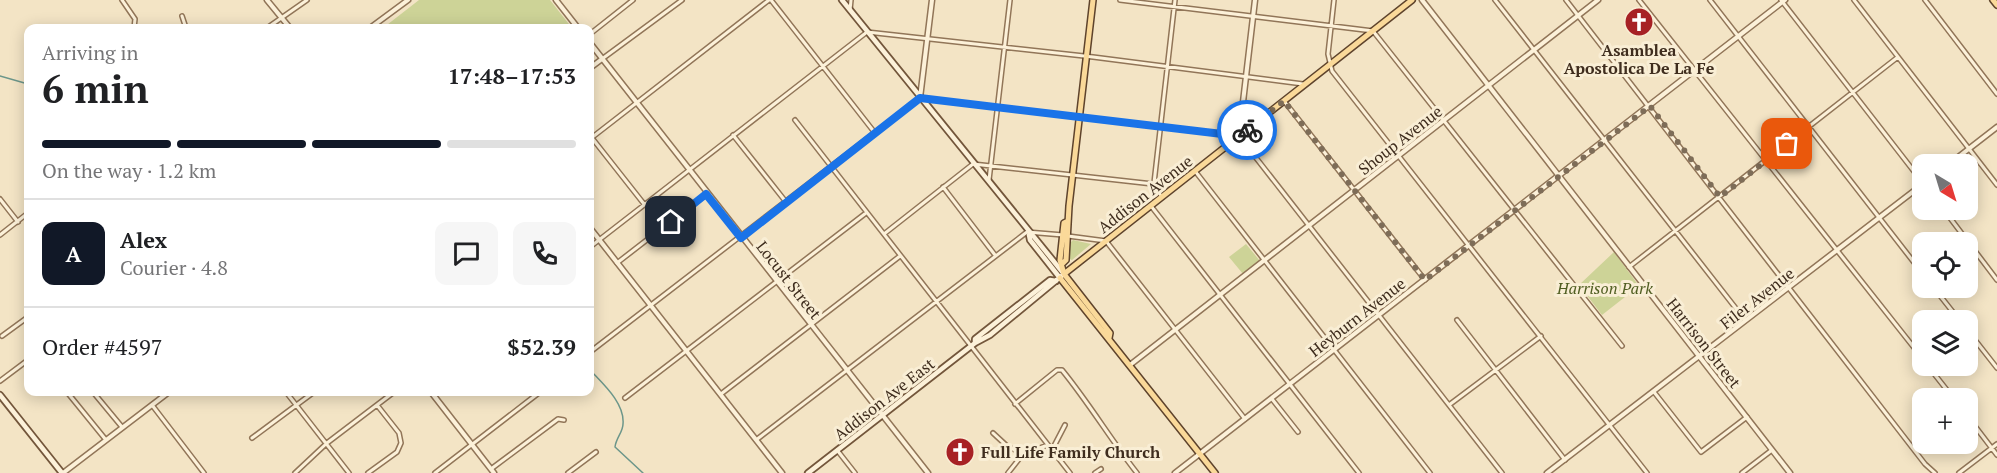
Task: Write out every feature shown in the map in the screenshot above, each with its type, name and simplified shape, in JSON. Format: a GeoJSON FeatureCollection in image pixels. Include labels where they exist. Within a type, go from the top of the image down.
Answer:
{"type":"FeatureCollection","features":[{"type":"Feature","properties":{"kind":"main road"},"geometry":{"type":"LineString","coordinates":[[842,0],[1028,233],[1060,278],[1110,333],[1109,338],[1215,473]]}},
{"type":"Feature","properties":{"kind":"main road"},"geometry":{"type":"LineString","coordinates":[[1060,278],[1063,263],[1060,260],[1065,236],[1064,223],[1068,221],[1093,0]]}},
{"type":"Feature","properties":{"kind":"main road","name":"Addison Avenue"},"geometry":{"type":"LineString","coordinates":[[1060,278],[1412,0]]}},
{"type":"Feature","properties":{"kind":"main road"},"geometry":{"type":"LineString","coordinates":[[1993,0],[1997,5]]}},
{"type":"Feature","properties":{"kind":"main road","name":"Addison Ave East"},"geometry":{"type":"LineString","coordinates":[[808,473],[973,346],[975,339],[1050,280],[1060,278]]}},
{"type":"Feature","properties":{"kind":"main road"},"geometry":{"type":"LineString","coordinates":[[0,395],[62,473]]}},
{"type":"Feature","properties":{"kind":"street"},"geometry":{"type":"LineString","coordinates":[[122,0],[135,19],[134,24]]}},
{"type":"Feature","properties":{"kind":"street"},"geometry":{"type":"LineString","coordinates":[[267,0],[286,24]]}},
{"type":"Feature","properties":{"kind":"street"},"geometry":{"type":"LineString","coordinates":[[274,24],[307,0]]}},
{"type":"Feature","properties":{"kind":"street"},"geometry":{"type":"LineString","coordinates":[[375,24],[408,0]]}},
{"type":"Feature","properties":{"kind":"street"},"geometry":{"type":"LineString","coordinates":[[556,0],[575,24]]}},
{"type":"Feature","properties":{"kind":"street"},"geometry":{"type":"LineString","coordinates":[[594,31],[633,0]]}},
{"type":"Feature","properties":{"kind":"street"},"geometry":{"type":"LineString","coordinates":[[594,65],[682,0]]}},
{"type":"Feature","properties":{"kind":"street"},"geometry":{"type":"LineString","coordinates":[[594,137],[770,0],[875,133]]}},
{"type":"Feature","properties":{"kind":"street"},"geometry":{"type":"LineString","coordinates":[[850,10],[851,0]]}},
{"type":"Feature","properties":{"kind":"street"},"geometry":{"type":"LineString","coordinates":[[920,98],[932,0]]}},
{"type":"Feature","properties":{"kind":"street"},"geometry":{"type":"LineString","coordinates":[[988,184],[1010,0]]}},
{"type":"Feature","properties":{"kind":"street"},"geometry":{"type":"LineString","coordinates":[[1120,0],[1331,24],[1373,31],[1622,346]]}},
{"type":"Feature","properties":{"kind":"street"},"geometry":{"type":"LineString","coordinates":[[1162,197],[1154,184],[1175,0]]}},
{"type":"Feature","properties":{"kind":"street"},"geometry":{"type":"LineString","coordinates":[[1255,0],[1239,136],[1502,473]]}},
{"type":"Feature","properties":{"kind":"street"},"geometry":{"type":"LineString","coordinates":[[1334,0],[1328,54],[1330,65],[1647,473]]}},
{"type":"Feature","properties":{"kind":"street","name":"Harrison Street"},"geometry":{"type":"LineString","coordinates":[[1422,0],[1790,473]]}},
{"type":"Feature","properties":{"kind":"street"},"geometry":{"type":"LineString","coordinates":[[1495,0],[1746,321]]}},
{"type":"Feature","properties":{"kind":"street"},"geometry":{"type":"LineString","coordinates":[[1566,0],[1925,464],[1935,473]]}},
{"type":"Feature","properties":{"kind":"street","name":"Shoup Avenue"},"geometry":{"type":"LineString","coordinates":[[1130,365],[1598,0]]}},
{"type":"Feature","properties":{"kind":"street"},"geometry":{"type":"LineString","coordinates":[[1639,0],[1764,162],[1912,345]]}},
{"type":"Feature","properties":{"kind":"street"},"geometry":{"type":"LineString","coordinates":[[1710,0],[1912,260]]}},
{"type":"Feature","properties":{"kind":"street"},"geometry":{"type":"LineString","coordinates":[[1854,0],[1997,185]]}},
{"type":"Feature","properties":{"kind":"street"},"geometry":{"type":"LineString","coordinates":[[1925,0],[1997,94]]}},
{"type":"Feature","properties":{"kind":"street"},"geometry":{"type":"LineString","coordinates":[[1783,1],[1912,170]]}},
{"type":"Feature","properties":{"kind":"street","name":"Heyburn Avenue"},"geometry":{"type":"LineString","coordinates":[[1174,473],[1783,1]]}},
{"type":"Feature","properties":{"kind":"street"},"geometry":{"type":"LineString","coordinates":[[182,16],[185,24]]}},
{"type":"Feature","properties":{"kind":"street"},"geometry":{"type":"LineString","coordinates":[[594,244],[867,32],[1246,75],[1305,85]]}},
{"type":"Feature","properties":{"kind":"street","name":"Locust Street"},"geometry":{"type":"LineString","coordinates":[[594,48],[775,282],[928,473]]}},
{"type":"Feature","properties":{"kind":"street"},"geometry":{"type":"LineString","coordinates":[[1629,267],[1898,57]]}},
{"type":"Feature","properties":{"kind":"street"},"geometry":{"type":"LineString","coordinates":[[594,349],[920,98],[1239,136]]}},
{"type":"Feature","properties":{"kind":"street"},"geometry":{"type":"LineString","coordinates":[[1284,101],[1425,280]]}},
{"type":"Feature","properties":{"kind":"street"},"geometry":{"type":"LineString","coordinates":[[795,120],[1070,473]]}},
{"type":"Feature","properties":{"kind":"street"},"geometry":{"type":"LineString","coordinates":[[1962,154],[1997,127]]}},
{"type":"Feature","properties":{"kind":"street"},"geometry":{"type":"LineString","coordinates":[[733,135],[787,202]]}},
{"type":"Feature","properties":{"kind":"street"},"geometry":{"type":"LineString","coordinates":[[594,143],[644,204]]}},
{"type":"Feature","properties":{"kind":"street"},"geometry":{"type":"LineString","coordinates":[[884,234],[973,164],[1072,177],[1154,184]]}},
{"type":"Feature","properties":{"kind":"street"},"geometry":{"type":"LineString","coordinates":[[1195,171],[1430,473]]}},
{"type":"Feature","properties":{"kind":"street"},"geometry":{"type":"LineString","coordinates":[[943,187],[995,255]]}},
{"type":"Feature","properties":{"kind":"street","name":"Filer Avenue"},"geometry":{"type":"LineString","coordinates":[[1547,473],[1912,193]]}},
{"type":"Feature","properties":{"kind":"street"},"geometry":{"type":"LineString","coordinates":[[617,263],[706,194]]}},
{"type":"Feature","properties":{"kind":"street"},"geometry":{"type":"LineString","coordinates":[[0,199],[18,222]]}},
{"type":"Feature","properties":{"kind":"street"},"geometry":{"type":"LineString","coordinates":[[1151,206],[1359,473]]}},
{"type":"Feature","properties":{"kind":"street"},"geometry":{"type":"LineString","coordinates":[[625,398],[867,212]]}},
{"type":"Feature","properties":{"kind":"street"},"geometry":{"type":"LineString","coordinates":[[0,235],[24,217]]}},
{"type":"Feature","properties":{"kind":"street"},"geometry":{"type":"LineString","coordinates":[[1952,220],[1997,280]]}},
{"type":"Feature","properties":{"kind":"street"},"geometry":{"type":"LineString","coordinates":[[594,233],[782,473]]}},
{"type":"Feature","properties":{"kind":"street"},"geometry":{"type":"LineString","coordinates":[[756,440],[995,255],[1028,233],[1106,241],[1245,419]]}},
{"type":"Feature","properties":{"kind":"street"},"geometry":{"type":"LineString","coordinates":[[720,394],[900,256]]}},
{"type":"Feature","properties":{"kind":"street"},"geometry":{"type":"LineString","coordinates":[[1942,298],[1951,310]]}},
{"type":"Feature","properties":{"kind":"street"},"geometry":{"type":"LineString","coordinates":[[2,336],[24,320]]}},
{"type":"Feature","properties":{"kind":"street"},"geometry":{"type":"LineString","coordinates":[[1456,320],[1565,460]]}},
{"type":"Feature","properties":{"kind":"street"},"geometry":{"type":"LineString","coordinates":[[1449,405],[1540,336]]}},
{"type":"Feature","properties":{"kind":"street"},"geometry":{"type":"LineString","coordinates":[[1978,344],[1997,368]]}},
{"type":"Feature","properties":{"kind":"street"},"geometry":{"type":"LineString","coordinates":[[0,381],[24,363]]}},
{"type":"Feature","properties":{"kind":"street"},"geometry":{"type":"LineString","coordinates":[[1015,404],[1057,370],[1062,370],[1106,427],[1115,445],[1137,473]]}},
{"type":"Feature","properties":{"kind":"street"},"geometry":{"type":"LineString","coordinates":[[1936,376],[1945,388]]}},
{"type":"Feature","properties":{"kind":"street"},"geometry":{"type":"LineString","coordinates":[[1654,392],[1701,452],[1747,417]]}},
{"type":"Feature","properties":{"kind":"street"},"geometry":{"type":"LineString","coordinates":[[70,396],[106,440]]}},
{"type":"Feature","properties":{"kind":"street"},"geometry":{"type":"LineString","coordinates":[[99,396],[123,428]]}},
{"type":"Feature","properties":{"kind":"street"},"geometry":{"type":"LineString","coordinates":[[62,473],[164,396]]}},
{"type":"Feature","properties":{"kind":"street"},"geometry":{"type":"LineString","coordinates":[[289,396],[349,473]]}},
{"type":"Feature","properties":{"kind":"street"},"geometry":{"type":"LineString","coordinates":[[252,438],[308,396]]}},
{"type":"Feature","properties":{"kind":"street"},"geometry":{"type":"LineString","coordinates":[[296,473],[327,443],[389,396]]}},
{"type":"Feature","properties":{"kind":"street"},"geometry":{"type":"LineString","coordinates":[[434,396],[492,471],[558,419],[564,420]]}},
{"type":"Feature","properties":{"kind":"street"},"geometry":{"type":"LineString","coordinates":[[435,473],[535,396]]}},
{"type":"Feature","properties":{"kind":"street"},"geometry":{"type":"LineString","coordinates":[[1272,399],[1298,432]]}},
{"type":"Feature","properties":{"kind":"street"},"geometry":{"type":"LineString","coordinates":[[152,405],[203,471],[198,473]]}},
{"type":"Feature","properties":{"kind":"street"},"geometry":{"type":"LineString","coordinates":[[368,473],[397,452],[401,443],[399,433],[377,405]]}},
{"type":"Feature","properties":{"kind":"street"},"geometry":{"type":"LineString","coordinates":[[1052,450],[1065,425]]}},
{"type":"Feature","properties":{"kind":"street"},"geometry":{"type":"LineString","coordinates":[[1978,430],[1997,454]]}},
{"type":"Feature","properties":{"kind":"street"},"geometry":{"type":"LineString","coordinates":[[993,433],[1007,446],[1023,454]]}},
{"type":"Feature","properties":{"kind":"street"},"geometry":{"type":"LineString","coordinates":[[1959,473],[1997,444]]}},
{"type":"Feature","properties":{"kind":"street"},"geometry":{"type":"LineString","coordinates":[[1008,473],[1023,454],[1048,445]]}},
{"type":"Feature","properties":{"kind":"street"},"geometry":{"type":"LineString","coordinates":[[837,450],[855,473]]}},
{"type":"Feature","properties":{"kind":"street"},"geometry":{"type":"LineString","coordinates":[[1742,473],[1772,450]]}},
{"type":"Feature","properties":{"kind":"street"},"geometry":{"type":"LineString","coordinates":[[568,473],[596,452]]}},
{"type":"Feature","properties":{"kind":"street"},"geometry":{"type":"LineString","coordinates":[[1095,473],[1101,469]]}},
{"type":"Feature","properties":{"kind":"green space"},"geometry":{"type":"Polygon","coordinates":[[[419,0],[550,0],[569,24],[388,24],[419,0]]]}},
{"type":"Feature","properties":{"kind":"green space"},"geometry":{"type":"Polygon","coordinates":[[[1073,240],[1091,244],[1072,260],[1069,259],[1070,243],[1073,240]]]}},
{"type":"Feature","properties":{"kind":"green space"},"geometry":{"type":"Polygon","coordinates":[[[1246,244],[1260,261],[1243,274],[1229,257],[1246,244]]]}},
{"type":"Feature","properties":{"kind":"green space","name":"Harrison Park"},"geometry":{"type":"Polygon","coordinates":[[[1614,252],[1639,286],[1602,315],[1579,285],[1614,252]]]}},
{"type":"Feature","properties":{"kind":"waterway"},"geometry":{"type":"LineString","coordinates":[[0,76],[24,83]]}},
{"type":"Feature","properties":{"kind":"waterway"},"geometry":{"type":"LineString","coordinates":[[594,374],[617,401],[623,416],[623,427],[615,447],[643,473]]}},
{"type":"Feature","properties":{"kind":"way so far"},"geometry":{"type":"LineString","coordinates":[[1247,130],[1284,101],[1425,280],[1650,106],[1720,197],[1787,144]]}},
{"type":"Feature","properties":{"kind":"place","name":"Asamblea Apostolica De La Fe"},"geometry":{"type":"Point","coordinates":[1639,22]}},
{"type":"Feature","properties":{"kind":"place","name":"Full Life Family Church"},"geometry":{"type":"Point","coordinates":[960,452]}},
{"type":"Feature","properties":{"kind":"route"},"geometry":{"type":"LineString","coordinates":[[671,222],[706,194],[741,238],[920,98],[1239,136],[1247,130]]}}]}
